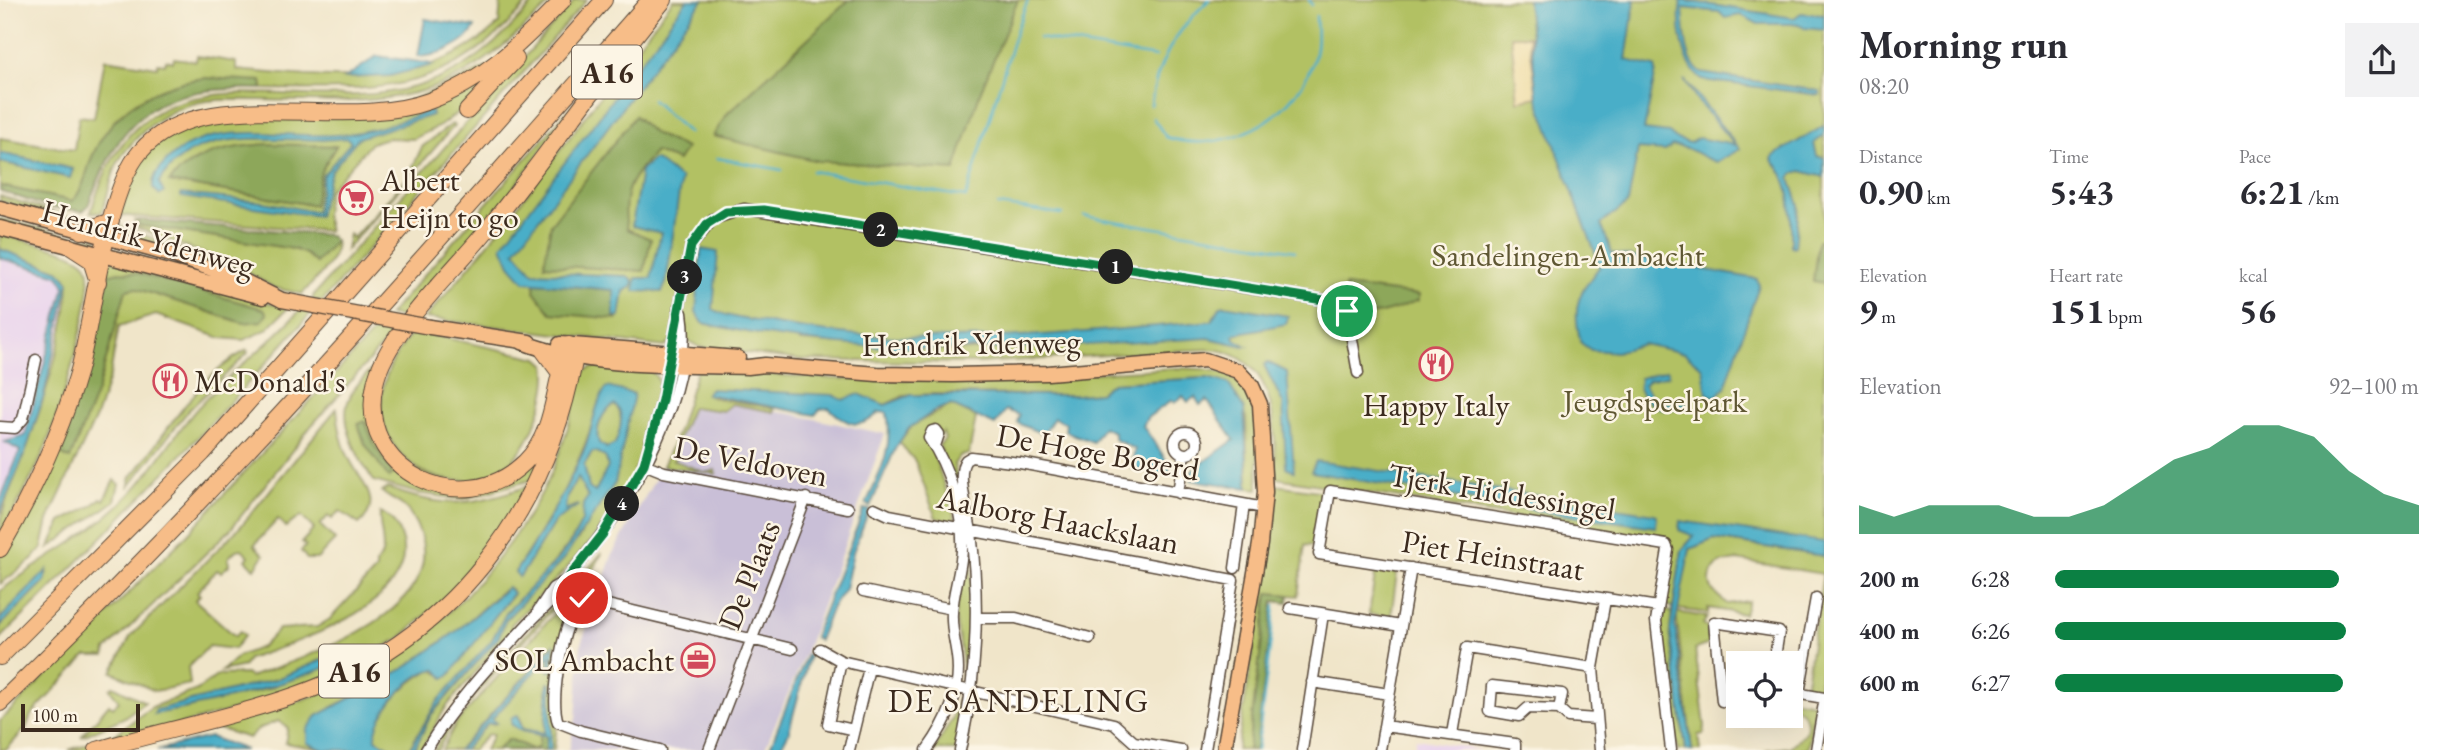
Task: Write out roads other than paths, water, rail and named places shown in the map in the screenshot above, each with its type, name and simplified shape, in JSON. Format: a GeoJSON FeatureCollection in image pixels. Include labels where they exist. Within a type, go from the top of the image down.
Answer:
{"type":"FeatureCollection","features":[{"type":"Feature","properties":{"kind":"highway","name":"A16"},"geometry":{"type":"LineString","coordinates":[[467,111],[564,0]]}},
{"type":"Feature","properties":{"kind":"highway","name":"A16"},"geometry":{"type":"LineString","coordinates":[[0,549],[40,477],[62,420],[83,356],[109,229],[132,163],[152,140],[174,125],[214,113],[358,114],[386,112],[427,102],[462,87],[489,70],[564,0]]}},
{"type":"Feature","properties":{"kind":"highway","name":"A16"},"geometry":{"type":"LineString","coordinates":[[0,657],[208,447],[604,0]]}},
{"type":"Feature","properties":{"kind":"highway","name":"A16"},"geometry":{"type":"LineString","coordinates":[[0,703],[89,617],[218,484],[387,298],[650,0]]}},
{"type":"Feature","properties":{"kind":"highway","name":"A16"},"geometry":{"type":"LineString","coordinates":[[570,352],[560,373],[551,415],[541,440],[527,461],[498,482],[463,489],[421,481],[393,459],[377,429],[372,400],[374,384],[398,334],[487,230],[664,0]]}},
{"type":"Feature","properties":{"kind":"highway"},"geometry":{"type":"LineString","coordinates":[[82,231],[109,229]]}},
{"type":"Feature","properties":{"kind":"highway"},"geometry":{"type":"LineString","coordinates":[[71,247],[93,263],[99,284]]}},
{"type":"Feature","properties":{"kind":"highway"},"geometry":{"type":"LineString","coordinates":[[543,350],[560,373]]}},
{"type":"Feature","properties":{"kind":"highway","name":"A16"},"geometry":{"type":"LineString","coordinates":[[97,750],[298,695],[370,663],[420,629],[466,584],[523,508],[558,429],[570,352]]}},
{"type":"Feature","properties":{"kind":"main road","name":"Hendrik Ydenweg"},"geometry":{"type":"LineString","coordinates":[[0,208],[82,231]]}},
{"type":"Feature","properties":{"kind":"main road","name":"Hendrik Ydenweg"},"geometry":{"type":"LineString","coordinates":[[0,228],[239,292],[570,352]]}},
{"type":"Feature","properties":{"kind":"main road","name":"Hendrik Ydenweg"},"geometry":{"type":"LineString","coordinates":[[109,229],[282,300]]}},
{"type":"Feature","properties":{"kind":"main road","name":"Hendrik Ydenweg"},"geometry":{"type":"LineString","coordinates":[[522,342],[543,350],[675,359],[748,368],[765,365],[867,373],[1048,373],[1177,364],[1184,361],[1217,362],[1238,372],[1252,386],[1261,404],[1264,424],[1256,507],[1256,551],[1224,750]]}},
{"type":"Feature","properties":{"kind":"street"},"geometry":{"type":"LineString","coordinates":[[428,748],[455,705],[537,614],[556,598],[565,582],[603,534],[644,464],[684,337],[679,302],[691,246],[707,224],[726,212],[764,210],[1336,302],[1347,311],[1358,373]]}},
{"type":"Feature","properties":{"kind":"street"},"geometry":{"type":"LineString","coordinates":[[0,427],[15,428],[23,419],[36,360]]}},
{"type":"Feature","properties":{"kind":"street","name":"De Hoge Bogerd"},"geometry":{"type":"LineString","coordinates":[[927,750],[947,719],[957,686],[952,609],[966,528],[935,446]]}},
{"type":"Feature","properties":{"kind":"street"},"geometry":{"type":"LineString","coordinates":[[1178,492],[1184,454]]}},
{"type":"Feature","properties":{"kind":"street","name":"De Hoge Bogerd"},"geometry":{"type":"LineString","coordinates":[[960,750],[972,691],[977,618],[961,465],[971,457],[1020,463],[1256,507]]}},
{"type":"Feature","properties":{"kind":"street","name":"De Veldoven"},"geometry":{"type":"LineString","coordinates":[[644,464],[664,472],[848,508]]}},
{"type":"Feature","properties":{"kind":"street","name":"Tjerk Hiddessingel"},"geometry":{"type":"LineString","coordinates":[[1320,554],[1330,491],[1666,545],[1668,550],[1658,607]]}},
{"type":"Feature","properties":{"kind":"street","name":"De Plaats"},"geometry":{"type":"LineString","coordinates":[[709,750],[806,498]]}},
{"type":"Feature","properties":{"kind":"street"},"geometry":{"type":"LineString","coordinates":[[1205,750],[1234,574],[1256,507]]}},
{"type":"Feature","properties":{"kind":"street","name":"Aalborg Haackslaan"},"geometry":{"type":"LineString","coordinates":[[874,508],[890,514],[966,528],[1234,574]]}},
{"type":"Feature","properties":{"kind":"street","name":"Piet Heinstraat"},"geometry":{"type":"LineString","coordinates":[[1320,554],[1658,607]]}},
{"type":"Feature","properties":{"kind":"street"},"geometry":{"type":"LineString","coordinates":[[1380,750],[1411,568]]}},
{"type":"Feature","properties":{"kind":"street"},"geometry":{"type":"LineString","coordinates":[[565,582],[582,598],[792,649]]}},
{"type":"Feature","properties":{"kind":"street"},"geometry":{"type":"LineString","coordinates":[[863,591],[952,609]]}},
{"type":"Feature","properties":{"kind":"street"},"geometry":{"type":"LineString","coordinates":[[582,598],[570,619],[560,667],[556,717],[562,724],[660,750]]}},
{"type":"Feature","properties":{"kind":"street"},"geometry":{"type":"LineString","coordinates":[[1803,656],[1816,598]]}},
{"type":"Feature","properties":{"kind":"street"},"geometry":{"type":"LineString","coordinates":[[1601,750],[1593,668],[1605,600]]}},
{"type":"Feature","properties":{"kind":"street"},"geometry":{"type":"LineString","coordinates":[[1658,607],[1656,621],[1671,750]]}},
{"type":"Feature","properties":{"kind":"street"},"geometry":{"type":"LineString","coordinates":[[1290,608],[1401,626]]}},
{"type":"Feature","properties":{"kind":"street"},"geometry":{"type":"LineString","coordinates":[[1302,750],[1324,614]]}},
{"type":"Feature","properties":{"kind":"street"},"geometry":{"type":"LineString","coordinates":[[977,618],[1016,618],[1090,638]]}},
{"type":"Feature","properties":{"kind":"street"},"geometry":{"type":"LineString","coordinates":[[1726,701],[1723,701],[1714,622],[1779,632],[1776,651]]}},
{"type":"Feature","properties":{"kind":"street"},"geometry":{"type":"LineString","coordinates":[[1452,734],[1467,648],[1593,668]]}},
{"type":"Feature","properties":{"kind":"street"},"geometry":{"type":"LineString","coordinates":[[820,649],[841,661],[1114,724],[1134,742],[1181,750]]}},
{"type":"Feature","properties":{"kind":"street"},"geometry":{"type":"LineString","coordinates":[[841,661],[828,724],[854,730]]}},
{"type":"Feature","properties":{"kind":"street"},"geometry":{"type":"LineString","coordinates":[[849,750],[869,668]]}},
{"type":"Feature","properties":{"kind":"street"},"geometry":{"type":"LineString","coordinates":[[1312,682],[1389,694]]}},
{"type":"Feature","properties":{"kind":"street"},"geometry":{"type":"LineString","coordinates":[[1559,709],[1562,694],[1492,686],[1490,711],[1520,716],[1528,708],[1559,709],[1568,717],[1596,719]]}},
{"type":"Feature","properties":{"kind":"street"},"geometry":{"type":"LineString","coordinates":[[1803,694],[1824,701],[1816,750]]}},
{"type":"Feature","properties":{"kind":"street"},"geometry":{"type":"LineString","coordinates":[[1384,726],[1515,744],[1515,750]]}},
{"type":"Feature","properties":{"kind":"water"},"geometry":{"type":"Polygon","coordinates":[[[687,0],[703,0],[515,251],[533,272],[627,276],[633,280],[632,287],[624,291],[620,317],[614,316],[614,290],[525,282],[510,265],[502,246],[687,0]]]}},
{"type":"Feature","properties":{"kind":"water"},"geometry":{"type":"Polygon","coordinates":[[[1527,0],[1635,0],[1626,60],[1655,67],[1656,71],[1644,130],[1669,133],[1676,139],[1690,143],[1698,138],[1735,145],[1697,101],[1684,79],[1740,149],[1717,162],[1679,146],[1672,146],[1665,151],[1638,149],[1628,203],[1601,224],[1612,253],[1757,279],[1759,285],[1725,388],[1716,397],[1707,394],[1703,368],[1684,353],[1643,344],[1616,352],[1591,350],[1581,343],[1577,319],[1578,302],[1600,266],[1537,97],[1527,0]]]}},
{"type":"Feature","properties":{"kind":"water"},"geometry":{"type":"Polygon","coordinates":[[[1681,0],[1794,18],[1801,13],[1824,15],[1824,30],[1804,28],[1798,24],[1758,24],[1741,15],[1725,18],[1719,12],[1683,8],[1688,52],[1701,73],[1820,91],[1820,95],[1702,80],[1690,64],[1682,43],[1681,0]]]}},
{"type":"Feature","properties":{"kind":"water"},"geometry":{"type":"Polygon","coordinates":[[[425,19],[475,27],[466,38],[450,48],[432,55],[418,56],[425,19]]]}},
{"type":"Feature","properties":{"kind":"water"},"geometry":{"type":"Polygon","coordinates":[[[377,56],[433,65],[390,76],[345,78],[377,56]]]}},
{"type":"Feature","properties":{"kind":"water"},"geometry":{"type":"Polygon","coordinates":[[[431,110],[432,115],[358,138],[331,171],[318,216],[181,197],[181,194],[263,202],[316,212],[323,175],[351,142],[347,138],[245,139],[219,142],[196,149],[175,162],[159,183],[164,193],[160,195],[153,188],[154,178],[163,165],[181,149],[202,139],[250,133],[348,134],[401,121],[431,110]]]}},
{"type":"Feature","properties":{"kind":"water"},"geometry":{"type":"Polygon","coordinates":[[[1824,126],[1824,136],[1814,143],[1817,156],[1824,158],[1824,177],[1801,171],[1793,174],[1790,179],[1799,205],[1795,247],[1791,246],[1788,189],[1772,160],[1773,156],[1824,126]]]}},
{"type":"Feature","properties":{"kind":"water"},"geometry":{"type":"Polygon","coordinates":[[[0,153],[73,169],[70,178],[0,162],[0,153]]]}},
{"type":"Feature","properties":{"kind":"water"},"geometry":{"type":"Polygon","coordinates":[[[652,160],[656,160],[681,179],[666,283],[662,292],[634,291],[636,278],[651,278],[661,233],[632,226],[641,171],[652,160]]]}},
{"type":"Feature","properties":{"kind":"water"},"geometry":{"type":"Polygon","coordinates":[[[0,249],[60,271],[69,282],[44,395],[26,451],[0,513],[0,501],[20,451],[5,442],[25,436],[65,286],[58,275],[0,258],[0,249]]]}},
{"type":"Feature","properties":{"kind":"water"},"geometry":{"type":"Polygon","coordinates":[[[701,249],[718,252],[713,309],[743,319],[828,332],[937,338],[1048,335],[1211,321],[1221,306],[1225,305],[1288,316],[1286,324],[1234,334],[1235,339],[1247,346],[1208,338],[954,349],[828,343],[703,323],[696,312],[701,249]]]}},
{"type":"Feature","properties":{"kind":"water"},"geometry":{"type":"Polygon","coordinates":[[[1267,362],[1287,372],[1294,471],[1286,467],[1283,403],[1264,365],[1267,362]]]}},
{"type":"Feature","properties":{"kind":"water"},"geometry":{"type":"Polygon","coordinates":[[[1668,370],[1669,375],[1648,380],[1644,385],[1649,393],[1664,403],[1690,403],[1675,409],[1661,408],[1654,406],[1643,395],[1639,388],[1640,378],[1668,370]]]}},
{"type":"Feature","properties":{"kind":"water"},"geometry":{"type":"Polygon","coordinates":[[[1207,378],[1228,383],[1244,409],[1248,488],[1191,480],[1192,470],[1234,440],[1207,400],[1200,405],[1195,397],[1188,402],[1183,396],[1174,403],[1172,400],[1147,418],[1143,426],[1170,466],[1168,475],[1131,468],[1135,449],[1114,439],[1114,432],[1103,427],[1093,442],[1065,431],[1066,423],[1054,418],[1043,434],[1017,423],[1019,415],[1006,410],[995,425],[951,405],[936,410],[908,429],[895,449],[870,507],[866,504],[881,471],[887,449],[887,413],[879,412],[866,422],[853,424],[829,408],[820,409],[815,415],[706,394],[710,389],[833,395],[843,400],[859,394],[885,405],[911,395],[1077,395],[1099,393],[1112,383],[1207,378]]]}},
{"type":"Feature","properties":{"kind":"water"},"geometry":{"type":"Polygon","coordinates":[[[607,387],[634,394],[615,483],[563,560],[506,619],[498,638],[431,715],[414,750],[409,750],[437,702],[492,640],[506,613],[559,558],[573,539],[582,521],[583,504],[588,497],[578,477],[567,496],[565,510],[579,505],[555,521],[521,575],[519,577],[515,572],[544,527],[585,448],[596,408],[607,387]],[[615,405],[606,411],[598,427],[599,443],[607,448],[615,444],[620,429],[620,413],[615,405]],[[592,452],[584,465],[589,488],[595,492],[608,467],[606,458],[592,452]]]}},
{"type":"Feature","properties":{"kind":"water"},"geometry":{"type":"Polygon","coordinates":[[[1316,461],[1654,514],[1657,515],[1656,527],[1544,512],[1311,472],[1316,461]]]}},
{"type":"Feature","properties":{"kind":"water"},"geometry":{"type":"Polygon","coordinates":[[[864,509],[869,510],[853,552],[845,589],[832,607],[819,640],[814,637],[864,509]]]}},
{"type":"Feature","properties":{"kind":"water"},"geometry":{"type":"Polygon","coordinates":[[[1680,521],[1824,542],[1824,556],[1714,539],[1690,549],[1675,625],[1692,750],[1686,750],[1670,630],[1682,550],[1694,536],[1679,530],[1680,521]]]}},
{"type":"Feature","properties":{"kind":"water"},"geometry":{"type":"Polygon","coordinates":[[[47,570],[45,581],[0,626],[0,619],[47,570]]]}},
{"type":"Feature","properties":{"kind":"water"},"geometry":{"type":"Polygon","coordinates":[[[508,587],[513,593],[449,676],[444,678],[437,670],[428,671],[407,684],[388,706],[381,718],[376,739],[395,750],[324,750],[307,743],[307,730],[317,716],[405,668],[458,630],[508,587]]]}},
{"type":"Feature","properties":{"kind":"water"},"geometry":{"type":"Polygon","coordinates":[[[554,645],[552,671],[549,671],[550,655],[492,719],[496,723],[488,723],[464,750],[459,750],[554,645]]]}},
{"type":"Feature","properties":{"kind":"water"},"geometry":{"type":"Polygon","coordinates":[[[339,653],[340,662],[294,679],[225,699],[154,714],[156,710],[277,679],[339,653]]]}},
{"type":"Feature","properties":{"kind":"water"},"geometry":{"type":"Polygon","coordinates":[[[807,654],[809,656],[788,734],[779,750],[769,750],[807,654]]]}},
{"type":"Feature","properties":{"kind":"water"},"geometry":{"type":"Polygon","coordinates":[[[548,683],[551,683],[551,750],[546,750],[547,736],[521,731],[511,724],[512,717],[518,715],[522,729],[545,733],[548,683]]]}},
{"type":"Feature","properties":{"kind":"water"},"geometry":{"type":"Polygon","coordinates":[[[210,737],[246,750],[157,750],[210,737]]]}},
{"type":"Feature","properties":{"kind":"waterway"},"geometry":{"type":"LineString","coordinates":[[812,171],[966,197],[1028,0]]}},
{"type":"Feature","properties":{"kind":"waterway"},"geometry":{"type":"LineString","coordinates":[[1151,105],[1158,75],[1170,47],[1178,34],[1209,0]]}},
{"type":"Feature","properties":{"kind":"waterway"},"geometry":{"type":"LineString","coordinates":[[1309,0],[1312,5]]}},
{"type":"Feature","properties":{"kind":"waterway"},"geometry":{"type":"LineString","coordinates":[[1153,118],[1166,137],[1188,142],[1210,142],[1252,129],[1272,117],[1289,102],[1312,64],[1316,46],[1316,16]]}},
{"type":"Feature","properties":{"kind":"waterway"},"geometry":{"type":"LineString","coordinates":[[1039,38],[1156,57]]}},
{"type":"Feature","properties":{"kind":"waterway"},"geometry":{"type":"LineString","coordinates":[[652,100],[689,133]]}},
{"type":"Feature","properties":{"kind":"waterway"},"geometry":{"type":"LineString","coordinates":[[717,158],[782,170]]}},
{"type":"Feature","properties":{"kind":"waterway"},"geometry":{"type":"LineString","coordinates":[[998,205],[1062,214]]}},
{"type":"Feature","properties":{"kind":"waterway"},"geometry":{"type":"LineString","coordinates":[[1084,216],[1295,251]]}},
{"type":"Feature","properties":{"kind":"waterway"},"geometry":{"type":"LineString","coordinates":[[1257,750],[1275,606]]}},
{"type":"Feature","properties":{"kind":"place","name":"Albert Heijn to go"},"geometry":{"type":"Point","coordinates":[356,198]}},
{"type":"Feature","properties":{"kind":"place","name":"Happy Italy"},"geometry":{"type":"Point","coordinates":[1436,364]}},
{"type":"Feature","properties":{"kind":"place","name":"McDonald's"},"geometry":{"type":"Point","coordinates":[170,381]}},
{"type":"Feature","properties":{"kind":"place","name":"SOL Ambacht"},"geometry":{"type":"Point","coordinates":[698,660]}},
{"type":"Feature","properties":{"kind":"district","name":"DE SANDELING"},"geometry":{"type":"Point","coordinates":[1019,700]}},
{"type":"Feature","properties":{"kind":"park label","name":"Sandelingen-Ambacht"},"geometry":{"type":"Point","coordinates":[1568,255]}},
{"type":"Feature","properties":{"kind":"park label","name":"Jeugdspeelpark"},"geometry":{"type":"Point","coordinates":[1655,401]}}]}
